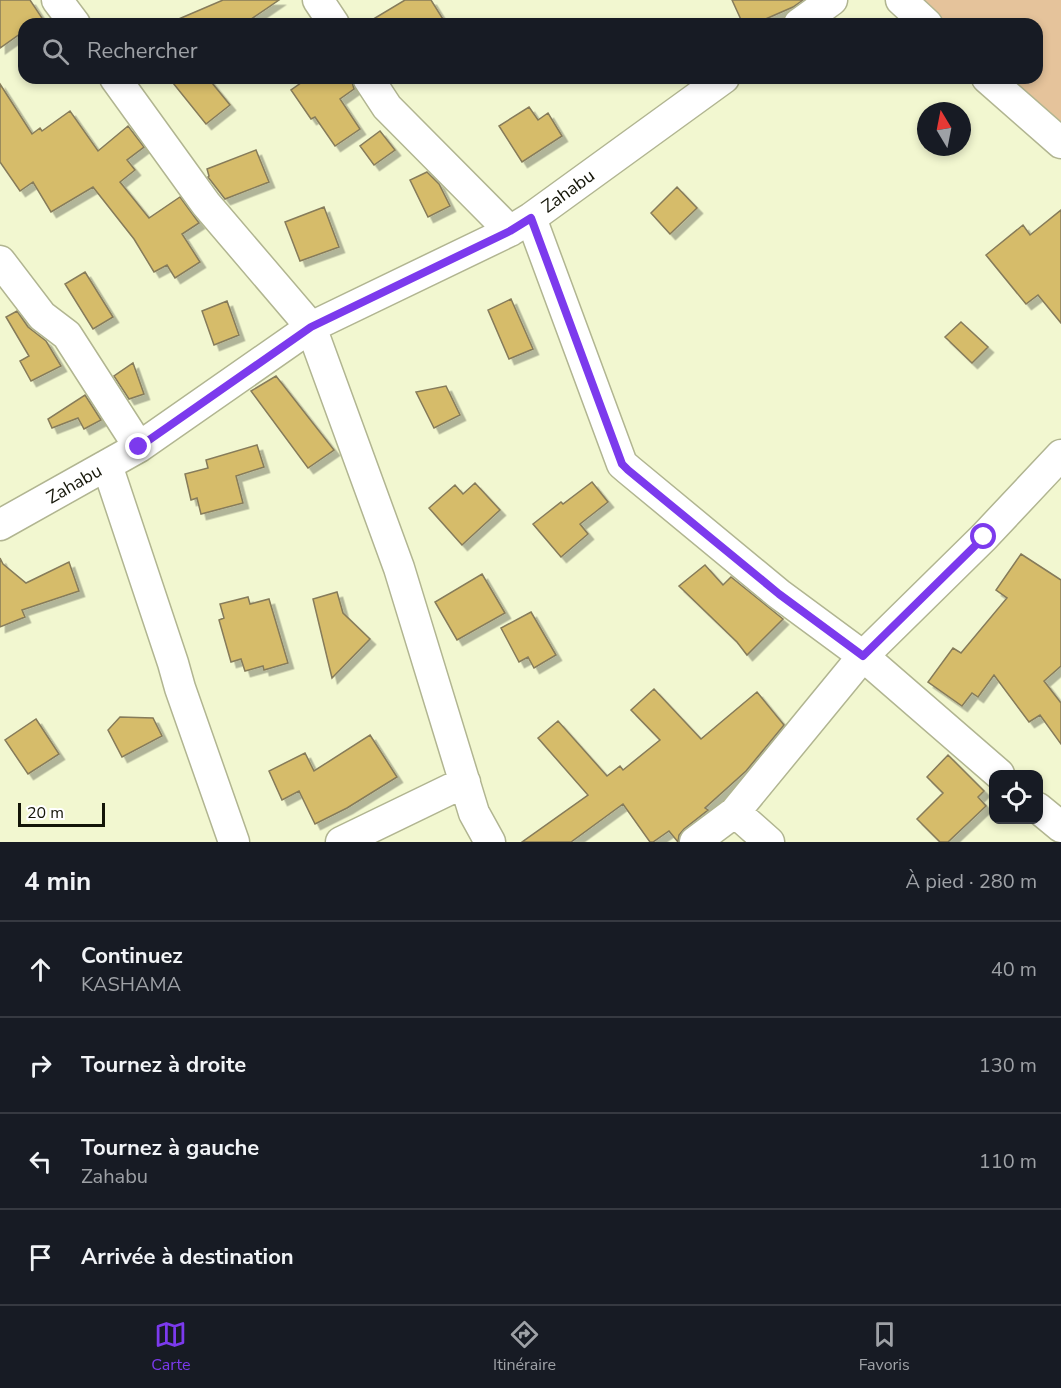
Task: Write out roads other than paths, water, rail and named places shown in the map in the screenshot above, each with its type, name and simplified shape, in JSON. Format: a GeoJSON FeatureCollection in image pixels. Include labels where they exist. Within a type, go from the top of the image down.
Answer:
{"type":"FeatureCollection","features":[{"type":"Feature","properties":{"kind":"street"},"geometry":{"type":"LineString","coordinates":[[57,0],[70,18]]}},
{"type":"Feature","properties":{"kind":"street"},"geometry":{"type":"LineString","coordinates":[[318,0],[330,18]]}},
{"type":"Feature","properties":{"kind":"street"},"geometry":{"type":"LineString","coordinates":[[807,18],[832,0]]}},
{"type":"Feature","properties":{"kind":"street"},"geometry":{"type":"LineString","coordinates":[[901,0],[920,18]]}},
{"type":"Feature","properties":{"kind":"street"},"geometry":{"type":"LineString","coordinates":[[119,84],[206,204],[311,327],[399,568],[474,813],[490,842]]}},
{"type":"Feature","properties":{"kind":"street"},"geometry":{"type":"LineString","coordinates":[[372,84],[387,107],[520,224],[622,464],[779,594],[863,656],[994,770]]}},
{"type":"Feature","properties":{"kind":"street","name":"Zahabu"},"geometry":{"type":"LineString","coordinates":[[0,525],[139,447],[311,327],[520,224],[716,84]]}},
{"type":"Feature","properties":{"kind":"street"},"geometry":{"type":"LineString","coordinates":[[994,84],[1061,143]]}},
{"type":"Feature","properties":{"kind":"street"},"geometry":{"type":"LineString","coordinates":[[0,261],[42,316],[67,335],[139,447]]}},
{"type":"Feature","properties":{"kind":"street"},"geometry":{"type":"LineString","coordinates":[[695,842],[735,812],[863,656],[984,537],[1061,455]]}},
{"type":"Feature","properties":{"kind":"street"},"geometry":{"type":"LineString","coordinates":[[107,465],[234,842]]}},
{"type":"Feature","properties":{"kind":"street"},"geometry":{"type":"LineString","coordinates":[[341,842],[465,782]]}},
{"type":"Feature","properties":{"kind":"street"},"geometry":{"type":"LineString","coordinates":[[735,812],[769,842]]}},
{"type":"Feature","properties":{"kind":"street"},"geometry":{"type":"LineString","coordinates":[[1043,812],[1061,827]]}}]}
